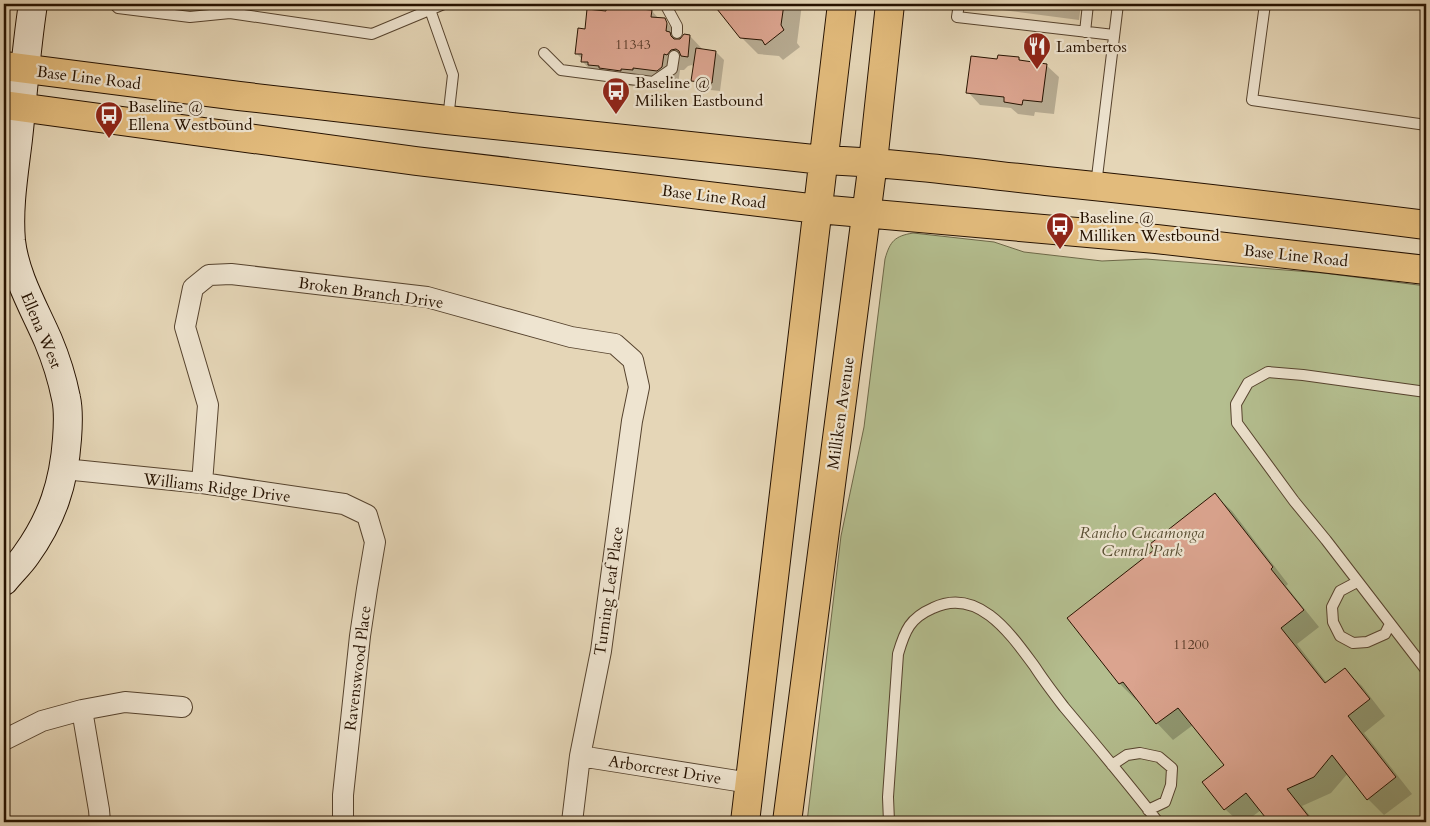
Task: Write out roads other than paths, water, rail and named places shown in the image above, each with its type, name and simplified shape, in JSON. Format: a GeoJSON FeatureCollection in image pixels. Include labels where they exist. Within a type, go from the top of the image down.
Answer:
{"type":"FeatureCollection","features":[{"type":"Feature","properties":{"kind":"main road"},"geometry":{"type":"LineString","coordinates":[[745,822],[842,4]]}},
{"type":"Feature","properties":{"kind":"main road","name":"Milliken Avenue"},"geometry":{"type":"LineString","coordinates":[[787,822],[873,162],[890,4]]}},
{"type":"Feature","properties":{"kind":"main road","name":"Base Line Road"},"geometry":{"type":"LineString","coordinates":[[14,67],[447,120],[823,160],[873,162],[1218,199],[1426,225]]}},
{"type":"Feature","properties":{"kind":"main road","name":"Base Line Road"},"geometry":{"type":"LineString","coordinates":[[13,106],[416,161],[818,209],[1156,239],[1426,270]]}},
{"type":"Feature","properties":{"kind":"street","name":"Ellena West"},"geometry":{"type":"LineString","coordinates":[[4,581],[26,556],[42,530],[57,498],[64,469],[68,426],[67,399],[59,369],[48,340],[28,299],[11,242],[10,205],[14,67],[27,39],[33,4]]}},
{"type":"Feature","properties":{"kind":"street","name":"Broken Branch Drive"},"geometry":{"type":"LineString","coordinates":[[202,483],[208,405],[185,327],[193,288],[209,275],[231,274],[427,296],[571,337],[615,344],[633,360]]}},
{"type":"Feature","properties":{"kind":"street","name":"Turning Leaf Place"},"geometry":{"type":"LineString","coordinates":[[572,822],[580,756],[601,651],[632,421],[639,387],[633,360]]}},
{"type":"Feature","properties":{"kind":"street","name":"Williams Ridge Drive"},"geometry":{"type":"LineString","coordinates":[[64,469],[202,483],[344,504],[366,515]]}},
{"type":"Feature","properties":{"kind":"street","name":"Ravenswood Place"},"geometry":{"type":"LineString","coordinates":[[343,822],[343,795],[360,636],[366,589],[376,542],[366,515]]}},
{"type":"Feature","properties":{"kind":"street"},"geometry":{"type":"LineString","coordinates":[[4,740],[42,720],[82,710],[125,702],[182,706]]}},
{"type":"Feature","properties":{"kind":"street"},"geometry":{"type":"LineString","coordinates":[[82,710],[100,822]]}},
{"type":"Feature","properties":{"kind":"street","name":"Arborcrest Drive"},"geometry":{"type":"LineString","coordinates":[[580,756],[750,783]]}},
{"type":"Feature","properties":{"kind":"lane"},"geometry":{"type":"LineString","coordinates":[[114,4],[118,8],[190,18],[230,9],[372,34],[429,6],[444,4]]}},
{"type":"Feature","properties":{"kind":"lane"},"geometry":{"type":"LineString","coordinates":[[665,4],[677,26],[677,33]]}},
{"type":"Feature","properties":{"kind":"lane"},"geometry":{"type":"LineString","coordinates":[[958,4],[957,17],[1114,35]]}},
{"type":"Feature","properties":{"kind":"lane"},"geometry":{"type":"LineString","coordinates":[[1085,32],[1088,4]]}},
{"type":"Feature","properties":{"kind":"lane"},"geometry":{"type":"LineString","coordinates":[[1096,186],[1118,4]]}},
{"type":"Feature","properties":{"kind":"lane"},"geometry":{"type":"LineString","coordinates":[[1265,4],[1252,100],[1426,125]]}},
{"type":"Feature","properties":{"kind":"lane"},"geometry":{"type":"LineString","coordinates":[[429,6],[453,75],[447,120]]}},
{"type":"Feature","properties":{"kind":"lane"},"geometry":{"type":"LineString","coordinates":[[544,52],[561,70],[653,82],[672,69],[674,56]]}},
{"type":"Feature","properties":{"kind":"lane"},"geometry":{"type":"LineString","coordinates":[[1426,392],[1268,372],[1248,384],[1236,404],[1237,423],[1294,501],[1426,670]]}},
{"type":"Feature","properties":{"kind":"lane"},"geometry":{"type":"LineString","coordinates":[[1358,582],[1340,591],[1332,607],[1333,622],[1340,636],[1353,643],[1367,642],[1385,634],[1390,624]]}},
{"type":"Feature","properties":{"kind":"lane"},"geometry":{"type":"LineString","coordinates":[[889,822],[888,797],[898,654],[903,636],[912,622],[927,611],[943,603],[962,603],[978,608],[993,617],[1005,628],[1052,692],[1158,822]]}},
{"type":"Feature","properties":{"kind":"lane"},"geometry":{"type":"LineString","coordinates":[[1112,765],[1127,755],[1140,753],[1160,757],[1172,768],[1171,785],[1164,802],[1148,810]]}},
{"type":"Feature","properties":{"kind":"place","name":"Lambertos"},"geometry":{"type":"Point","coordinates":[1037,70]}},
{"type":"Feature","properties":{"kind":"place","name":"Baseline @ Miliken Eastbound"},"geometry":{"type":"Point","coordinates":[616,115]}},
{"type":"Feature","properties":{"kind":"place","name":"Baseline @ Ellena Westbound"},"geometry":{"type":"Point","coordinates":[109,139]}},
{"type":"Feature","properties":{"kind":"place","name":"Baseline @ Milliken Westbound"},"geometry":{"type":"Point","coordinates":[1060,250]}},
{"type":"Feature","properties":{"kind":"park label","name":"Rancho Cucamonga Central Park"},"geometry":{"type":"Point","coordinates":[1142,541]}}]}
